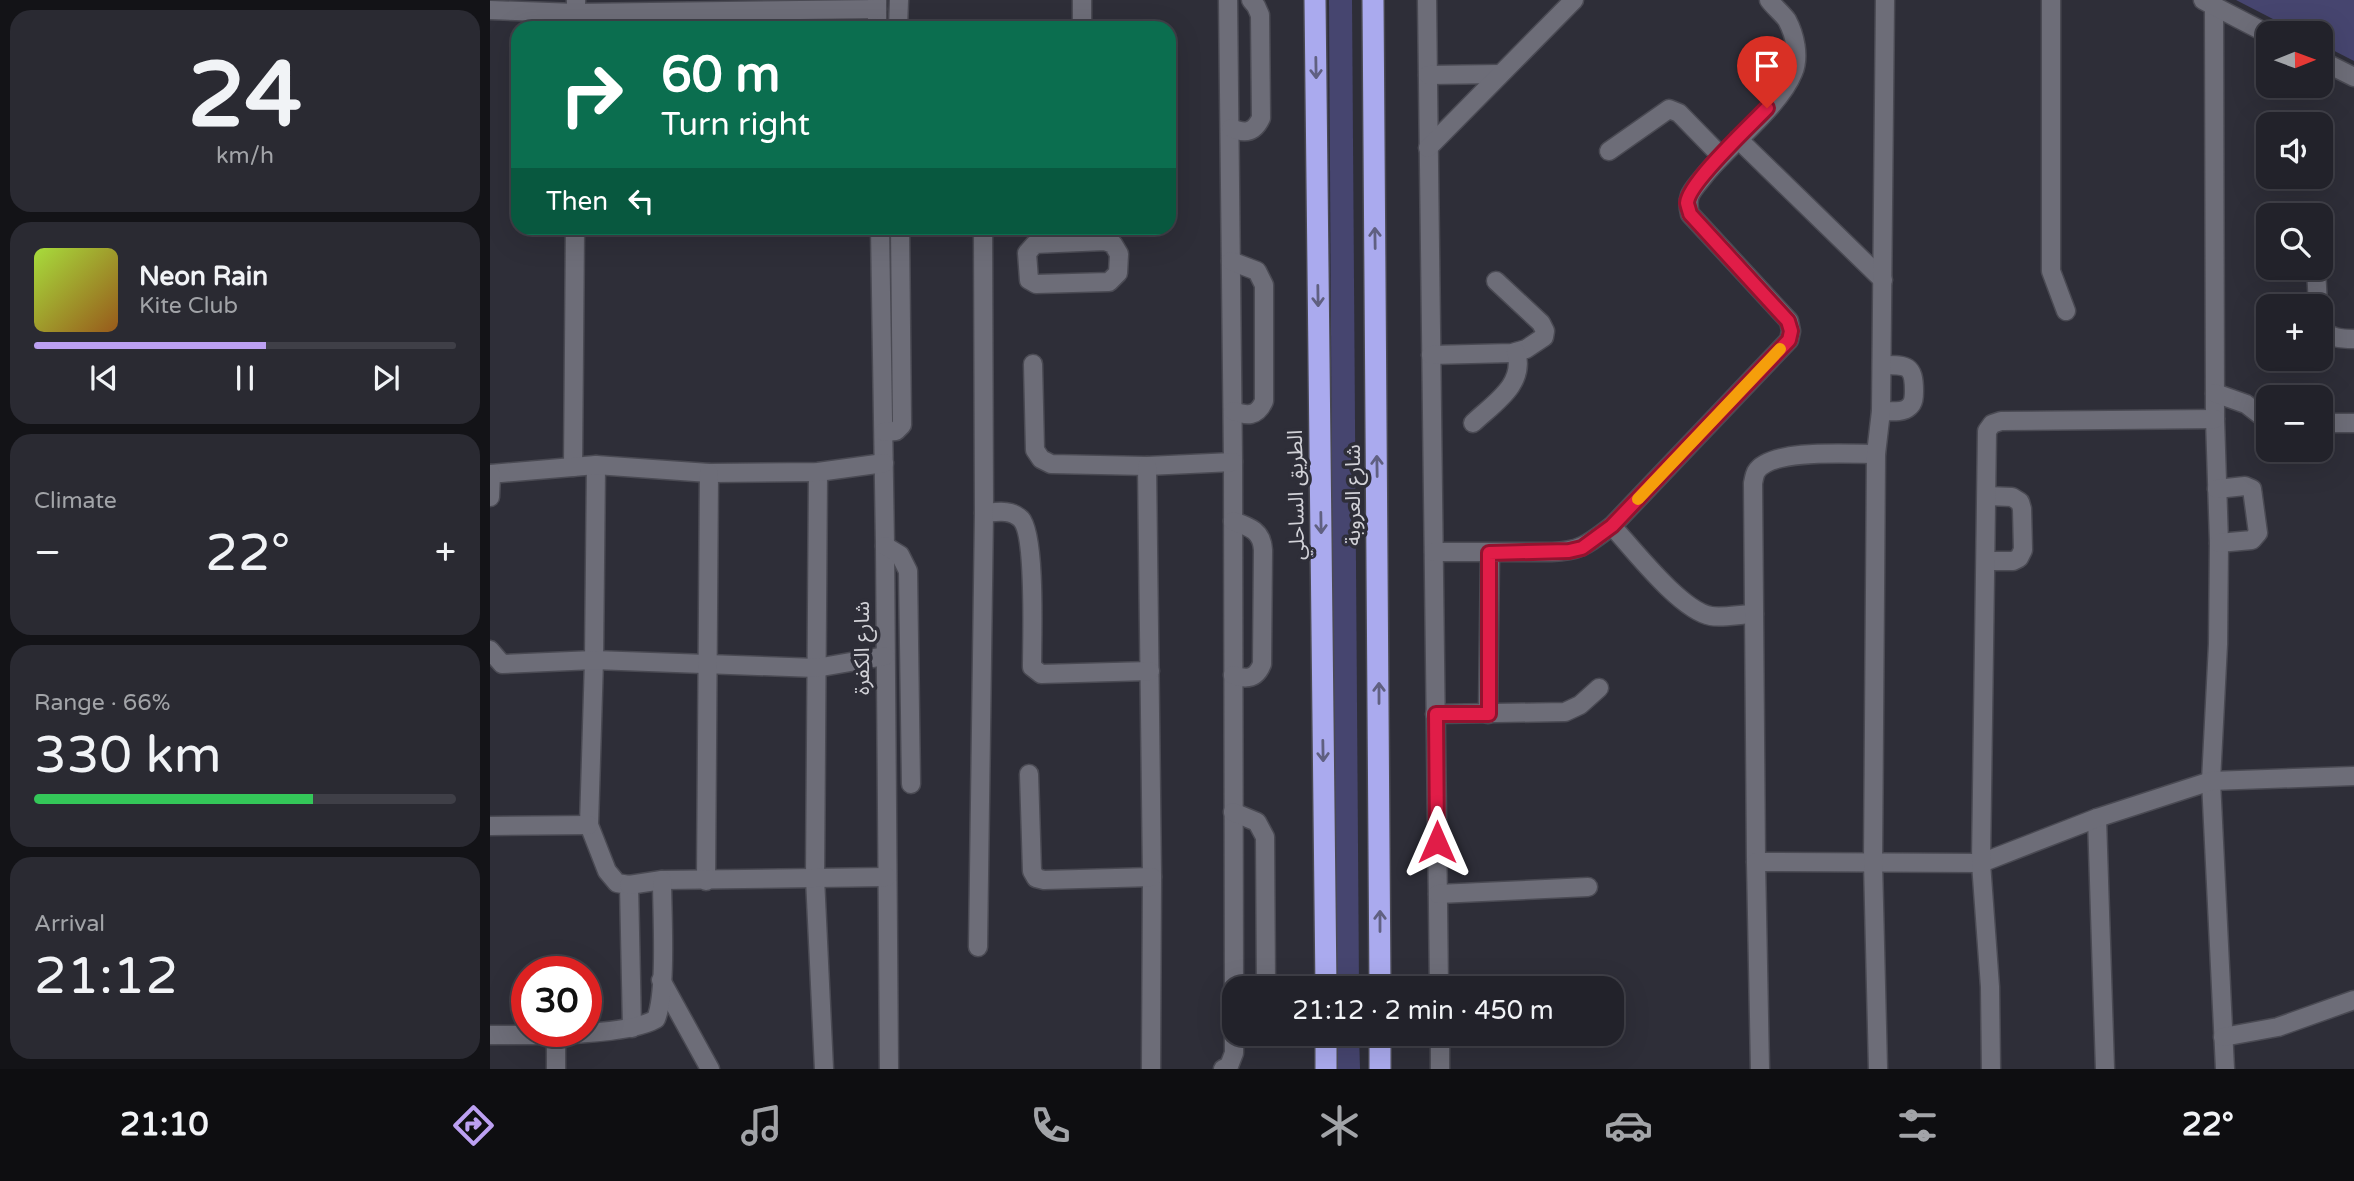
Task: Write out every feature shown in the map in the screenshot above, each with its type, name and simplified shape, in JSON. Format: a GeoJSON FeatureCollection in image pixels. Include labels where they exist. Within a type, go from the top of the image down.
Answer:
{"type":"FeatureCollection","features":[{"type":"Feature","properties":{"kind":"highway","name":"الطريق الساحلي"},"geometry":{"type":"LineString","coordinates":[[1315,0],[1326,976]]}},
{"type":"Feature","properties":{"kind":"highway","name":"شارع العروبة"},"geometry":{"type":"LineString","coordinates":[[1373,0],[1380,976]]}},
{"type":"Feature","properties":{"kind":"highway"},"geometry":{"type":"LineString","coordinates":[[1326,1046],[1326,1069]]}},
{"type":"Feature","properties":{"kind":"highway"},"geometry":{"type":"LineString","coordinates":[[1380,1046],[1380,1069]]}},
{"type":"Feature","properties":{"kind":"street"},"geometry":{"type":"LineString","coordinates":[[898,21],[899,0]]}},
{"type":"Feature","properties":{"kind":"street"},"geometry":{"type":"LineString","coordinates":[[1082,0],[1082,21]]}},
{"type":"Feature","properties":{"kind":"street"},"geometry":{"type":"LineString","coordinates":[[1228,0],[1233,411],[1234,976]]}},
{"type":"Feature","properties":{"kind":"street"},"geometry":{"type":"LineString","coordinates":[[1231,128],[1243,133],[1248,132],[1256,127],[1261,118],[1260,15],[1251,0]]}},
{"type":"Feature","properties":{"kind":"street"},"geometry":{"type":"LineString","coordinates":[[1427,0],[1439,976]]}},
{"type":"Feature","properties":{"kind":"street"},"geometry":{"type":"LineString","coordinates":[[1428,148],[1574,0]]}},
{"type":"Feature","properties":{"kind":"street"},"geometry":{"type":"LineString","coordinates":[[1434,552],[1569,551],[1582,548],[1612,526],[1789,340],[1791,331],[1788,321],[1690,214],[1687,203],[1690,193],[1720,155],[1782,93],[1794,72],[1797,55],[1793,37],[1787,21],[1769,0]]}},
{"type":"Feature","properties":{"kind":"street"},"geometry":{"type":"LineString","coordinates":[[1878,1069],[1873,863],[1876,454],[1882,365],[1885,0]]}},
{"type":"Feature","properties":{"kind":"street"},"geometry":{"type":"LineString","coordinates":[[2051,0],[2051,271],[2066,311]]}},
{"type":"Feature","properties":{"kind":"street"},"geometry":{"type":"LineString","coordinates":[[2225,1069],[2211,781],[2218,644],[2219,543],[2209,3],[2256,28]]}},
{"type":"Feature","properties":{"kind":"street"},"geometry":{"type":"LineString","coordinates":[[490,10],[576,13],[698,6],[877,4]]}},
{"type":"Feature","properties":{"kind":"street"},"geometry":{"type":"LineString","coordinates":[[2333,67],[2354,78]]}},
{"type":"Feature","properties":{"kind":"street"},"geometry":{"type":"LineString","coordinates":[[1429,75],[1500,74]]}},
{"type":"Feature","properties":{"kind":"street"},"geometry":{"type":"LineString","coordinates":[[1609,151],[1669,109],[1679,113],[1720,155]]}},
{"type":"Feature","properties":{"kind":"street"},"geometry":{"type":"LineString","coordinates":[[1738,139],[1883,280]]}},
{"type":"Feature","properties":{"kind":"street"},"geometry":{"type":"LineString","coordinates":[[573,467],[575,235]]}},
{"type":"Feature","properties":{"kind":"street","name":"شارع الكفرة"},"geometry":{"type":"LineString","coordinates":[[880,235],[888,1069]]}},
{"type":"Feature","properties":{"kind":"street"},"geometry":{"type":"LineString","coordinates":[[884,432],[896,431],[902,425],[900,235]]}},
{"type":"Feature","properties":{"kind":"street"},"geometry":{"type":"LineString","coordinates":[[978,947],[984,513],[983,235]]}},
{"type":"Feature","properties":{"kind":"street"},"geometry":{"type":"LineString","coordinates":[[1082,235],[1116,246],[1119,268],[1113,280],[1104,283],[1036,284],[1029,280],[1026,258],[1032,246],[1082,235]]}},
{"type":"Feature","properties":{"kind":"street"},"geometry":{"type":"LineString","coordinates":[[1231,261],[1257,271],[1264,285],[1264,401],[1251,415],[1233,411]]}},
{"type":"Feature","properties":{"kind":"street"},"geometry":{"type":"LineString","coordinates":[[1431,355],[1516,352],[1544,337],[1545,331],[1541,323],[1496,281]]}},
{"type":"Feature","properties":{"kind":"street"},"geometry":{"type":"LineString","coordinates":[[2333,337],[2354,339]]}},
{"type":"Feature","properties":{"kind":"street"},"geometry":{"type":"LineString","coordinates":[[1473,423],[1513,385],[1519,368],[1516,352]]}},
{"type":"Feature","properties":{"kind":"street"},"geometry":{"type":"LineString","coordinates":[[1033,364],[1035,450],[1041,459],[1051,464],[1147,466],[1233,462]]}},
{"type":"Feature","properties":{"kind":"street"},"geometry":{"type":"LineString","coordinates":[[1881,411],[1905,410],[1914,399],[1913,375],[1909,369],[1903,365],[1882,365]]}},
{"type":"Feature","properties":{"kind":"street"},"geometry":{"type":"LineString","coordinates":[[2215,393],[2246,404],[2256,412]]}},
{"type":"Feature","properties":{"kind":"street"},"geometry":{"type":"LineString","coordinates":[[1991,1069],[1990,987],[1981,863],[1987,431],[1992,424],[2001,421],[2215,419]]}},
{"type":"Feature","properties":{"kind":"street"},"geometry":{"type":"LineString","coordinates":[[2333,423],[2354,423]]}},
{"type":"Feature","properties":{"kind":"street"},"geometry":{"type":"LineString","coordinates":[[1760,1069],[1753,483],[1756,472],[1761,467],[1787,455],[1876,454]]}},
{"type":"Feature","properties":{"kind":"street"},"geometry":{"type":"LineString","coordinates":[[490,496],[490,474],[573,467],[709,473],[818,472],[884,463]]}},
{"type":"Feature","properties":{"kind":"street"},"geometry":{"type":"LineString","coordinates":[[596,466],[589,825],[607,872],[617,883],[629,885],[662,880],[887,877]]}},
{"type":"Feature","properties":{"kind":"street"},"geometry":{"type":"LineString","coordinates":[[1147,466],[1152,877],[1151,1069]]}},
{"type":"Feature","properties":{"kind":"street"},"geometry":{"type":"LineString","coordinates":[[818,472],[815,878],[824,1069]]}},
{"type":"Feature","properties":{"kind":"street"},"geometry":{"type":"LineString","coordinates":[[706,881],[709,473]]}},
{"type":"Feature","properties":{"kind":"street"},"geometry":{"type":"LineString","coordinates":[[2217,489],[2245,486],[2252,489],[2258,533],[2252,540],[2219,543]]}},
{"type":"Feature","properties":{"kind":"street"},"geometry":{"type":"LineString","coordinates":[[1987,496],[2012,497],[2020,502],[2023,550],[2019,558],[2013,561],[1987,561]]}},
{"type":"Feature","properties":{"kind":"street"},"geometry":{"type":"LineString","coordinates":[[984,513],[1004,511],[1014,514],[1023,521],[1027,530],[1031,576],[1032,667],[1035,671],[1041,674],[1150,671]]}},
{"type":"Feature","properties":{"kind":"street"},"geometry":{"type":"LineString","coordinates":[[1233,521],[1255,531],[1263,545],[1262,664],[1257,673],[1249,678],[1233,675]]}},
{"type":"Feature","properties":{"kind":"street"},"geometry":{"type":"LineString","coordinates":[[1612,526],[1670,590],[1692,608],[1710,616],[1754,614]]}},
{"type":"Feature","properties":{"kind":"street"},"geometry":{"type":"LineString","coordinates":[[885,546],[900,555],[908,571],[911,784]]}},
{"type":"Feature","properties":{"kind":"street"},"geometry":{"type":"LineString","coordinates":[[1489,553],[1489,714]]}},
{"type":"Feature","properties":{"kind":"street"},"geometry":{"type":"LineString","coordinates":[[490,650],[502,663],[594,660],[816,668],[885,656]]}},
{"type":"Feature","properties":{"kind":"street"},"geometry":{"type":"LineString","coordinates":[[1436,714],[1565,712],[1580,705],[1599,688]]}},
{"type":"Feature","properties":{"kind":"street"},"geometry":{"type":"LineString","coordinates":[[1028,774],[1032,870],[1036,878],[1152,877]]}},
{"type":"Feature","properties":{"kind":"street"},"geometry":{"type":"LineString","coordinates":[[1756,862],[1981,863],[2097,818],[2211,781],[2354,776]]}},
{"type":"Feature","properties":{"kind":"street"},"geometry":{"type":"LineString","coordinates":[[1233,812],[1257,822],[1265,837],[1266,976]]}},
{"type":"Feature","properties":{"kind":"street"},"geometry":{"type":"LineString","coordinates":[[2097,818],[2105,1069]]}},
{"type":"Feature","properties":{"kind":"street"},"geometry":{"type":"LineString","coordinates":[[490,826],[589,825]]}},
{"type":"Feature","properties":{"kind":"street"},"geometry":{"type":"LineString","coordinates":[[602,1030],[632,1028],[656,1019],[661,979],[662,880]]}},
{"type":"Feature","properties":{"kind":"street"},"geometry":{"type":"LineString","coordinates":[[629,885],[632,1028]]}},
{"type":"Feature","properties":{"kind":"street"},"geometry":{"type":"LineString","coordinates":[[1438,894],[1588,887]]}},
{"type":"Feature","properties":{"kind":"street"},"geometry":{"type":"LineString","coordinates":[[661,979],[710,1069]]}},
{"type":"Feature","properties":{"kind":"street"},"geometry":{"type":"LineString","coordinates":[[2223,1037],[2278,1027],[2354,1000]]}},
{"type":"Feature","properties":{"kind":"street"},"geometry":{"type":"LineString","coordinates":[[490,1035],[511,1035]]}},
{"type":"Feature","properties":{"kind":"street"},"geometry":{"type":"LineString","coordinates":[[1223,1069],[1229,1066],[1234,1046]]}},
{"type":"Feature","properties":{"kind":"street"},"geometry":{"type":"LineString","coordinates":[[1440,1046],[1440,1069]]}},
{"type":"Feature","properties":{"kind":"street"},"geometry":{"type":"LineString","coordinates":[[556,1047],[556,1069]]}},
{"type":"Feature","properties":{"kind":"shaded area"},"geometry":{"type":"Polygon","coordinates":[[[1329,0],[1352,0],[1359,976],[1335,976],[1329,0]]]}},
{"type":"Feature","properties":{"kind":"shaded area"},"geometry":{"type":"Polygon","coordinates":[[[2236,0],[2354,0],[2354,61],[2333,50],[2333,21],[2277,21],[2236,0]]]}},
{"type":"Feature","properties":{"kind":"shaded area"},"geometry":{"type":"Polygon","coordinates":[[[1336,1046],[1359,1046],[1360,1069],[1336,1069],[1336,1046]]]}},
{"type":"Feature","properties":{"kind":"slow traffic"},"geometry":{"type":"LineString","coordinates":[[1638,499],[1780,349]]}},
{"type":"Feature","properties":{"kind":"route"},"geometry":{"type":"LineString","coordinates":[[1437,842],[1436,714],[1489,714],[1489,553],[1552,552],[1582,548],[1612,526],[1789,340],[1791,331],[1788,321],[1690,214],[1687,203],[1690,193],[1720,155],[1767,108]]}}]}
